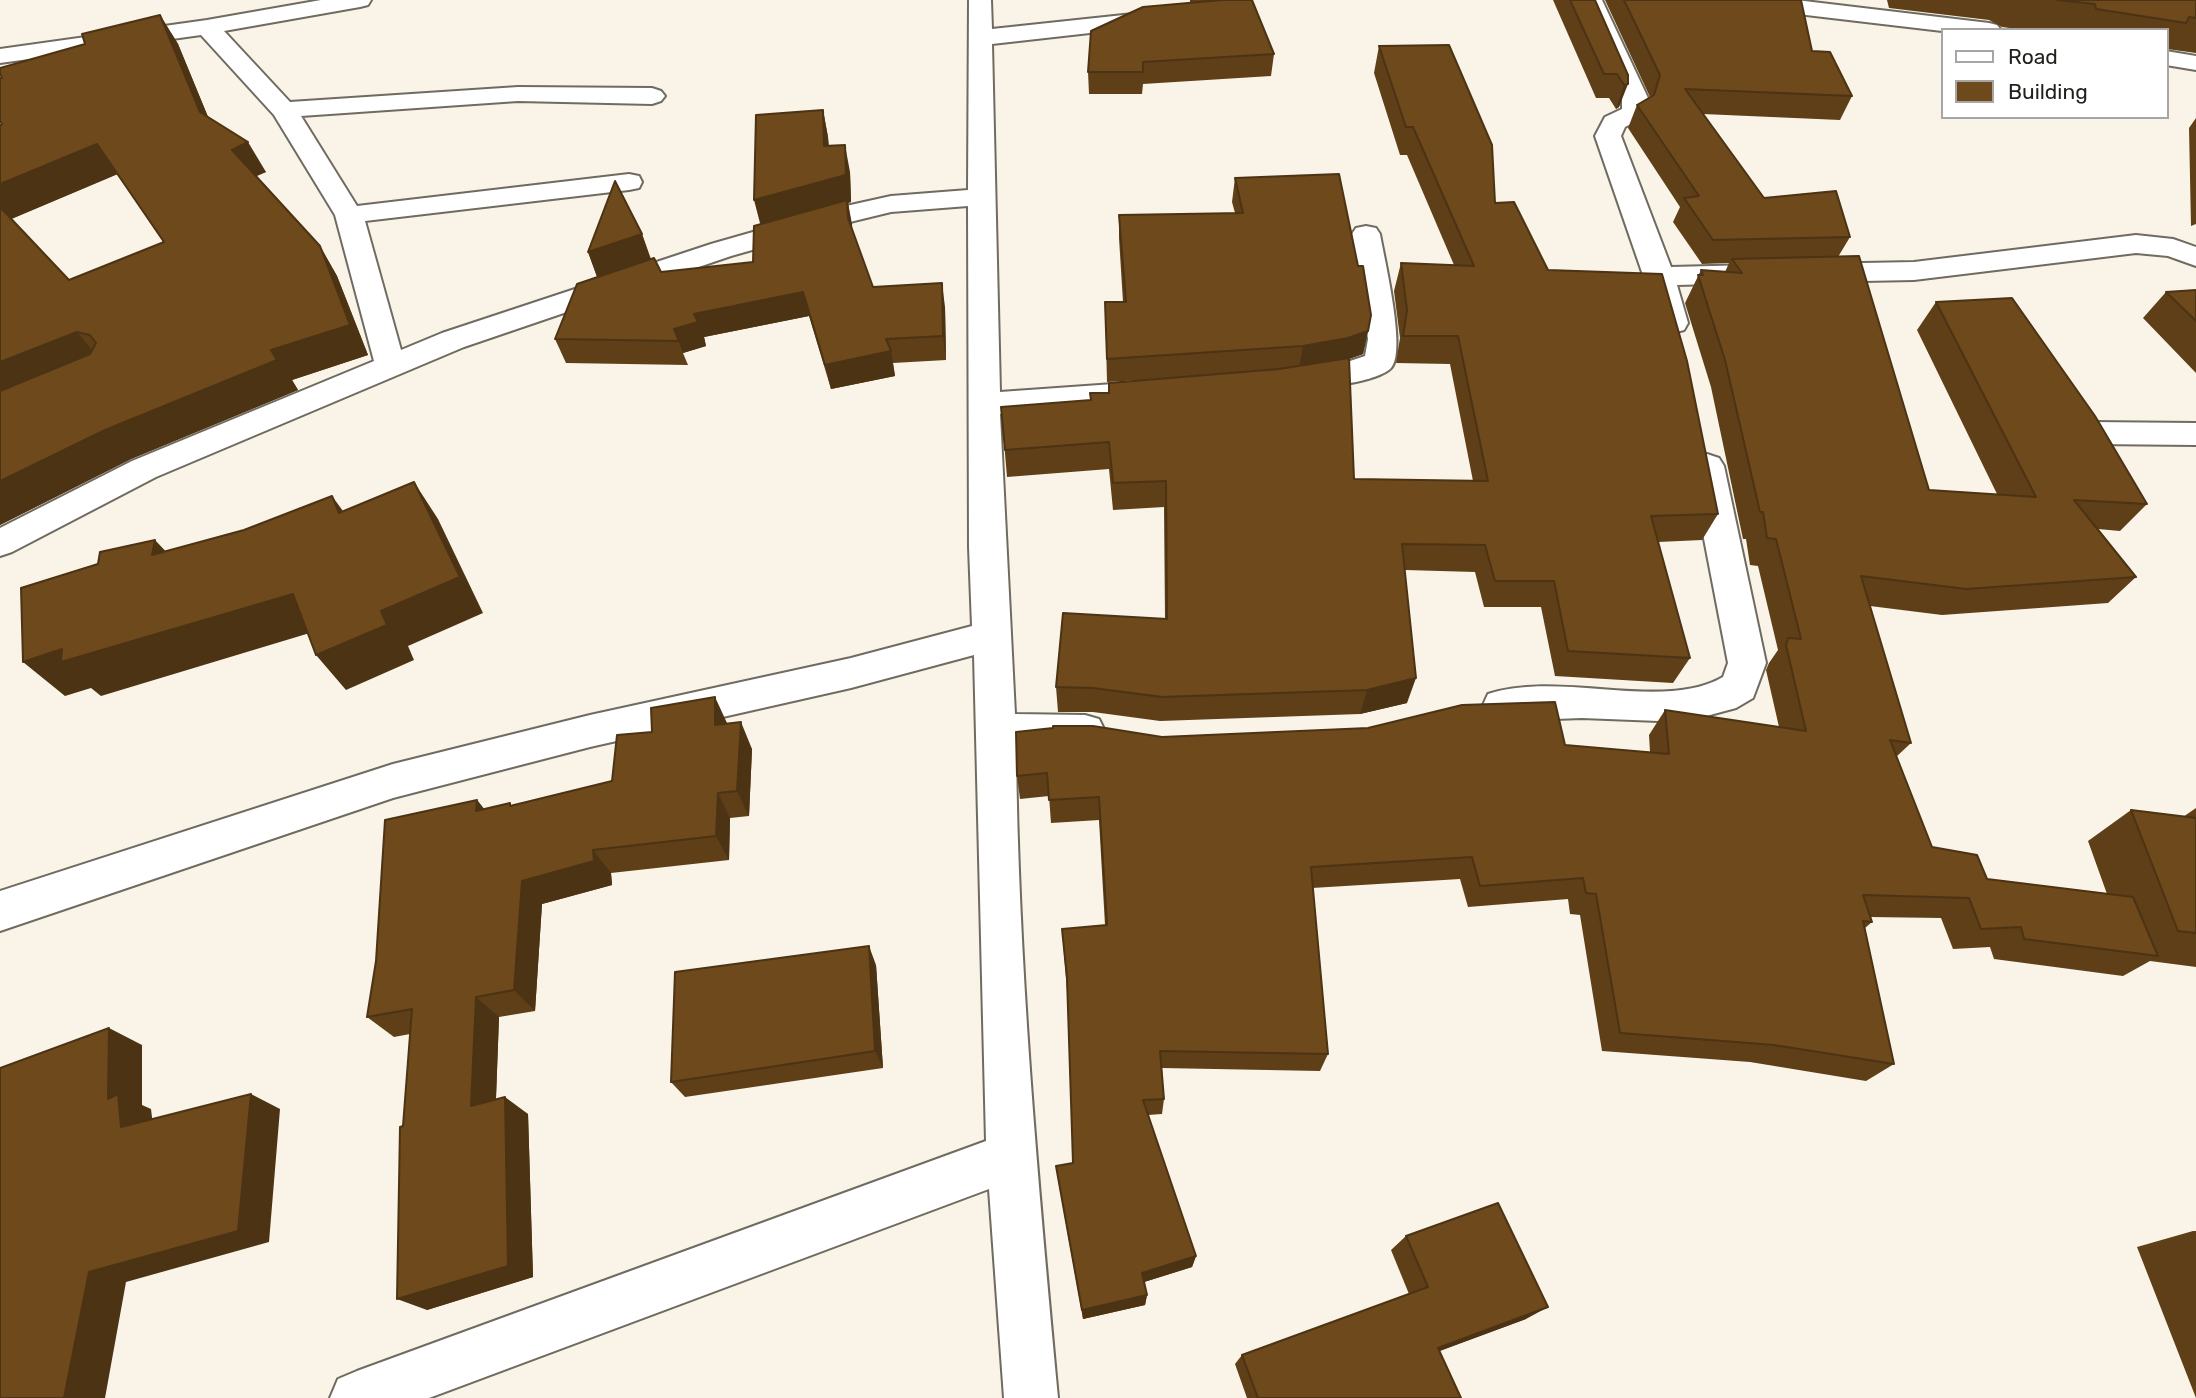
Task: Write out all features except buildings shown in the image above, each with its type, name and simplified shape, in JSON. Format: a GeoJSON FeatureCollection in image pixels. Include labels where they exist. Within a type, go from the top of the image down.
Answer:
{"type":"FeatureCollection","features":[{"type":"Feature","properties":{"kind":"street"},"geometry":{"type":"LineString","coordinates":[[0,56],[206,27],[360,0]]}},
{"type":"Feature","properties":{"kind":"street"},"geometry":{"type":"LineString","coordinates":[[980,0],[984,404],[987,547],[996,730],[996,809],[1011,1156],[1031,1398]]}},
{"type":"Feature","properties":{"kind":"street"},"geometry":{"type":"LineString","coordinates":[[1591,0],[1635,98],[1635,113],[1614,122],[1608,136],[1660,276],[1681,351]]}},
{"type":"Feature","properties":{"kind":"street"},"geometry":{"type":"LineString","coordinates":[[1738,0],[1972,28]]}},
{"type":"Feature","properties":{"kind":"street"},"geometry":{"type":"LineString","coordinates":[[979,38],[1181,16]]}},
{"type":"Feature","properties":{"kind":"street"},"geometry":{"type":"LineString","coordinates":[[206,27],[284,110],[349,215],[390,365]]}},
{"type":"Feature","properties":{"kind":"street"},"geometry":{"type":"LineString","coordinates":[[2168,58],[2196,63]]}},
{"type":"Feature","properties":{"kind":"street"},"geometry":{"type":"LineString","coordinates":[[284,110],[518,94],[652,96]]}},
{"type":"Feature","properties":{"kind":"street"},"geometry":{"type":"LineString","coordinates":[[349,215],[629,182]]}},
{"type":"Feature","properties":{"kind":"street"},"geometry":{"type":"LineString","coordinates":[[0,543],[144,469],[453,340],[722,250],[891,204],[983,197]]}},
{"type":"Feature","properties":{"kind":"street"},"geometry":{"type":"LineString","coordinates":[[1272,384],[1349,373],[1379,362],[1383,339],[1366,234]]}},
{"type":"Feature","properties":{"kind":"street"},"geometry":{"type":"LineString","coordinates":[[1660,276],[1914,271],[2136,244],[2172,248],[2196,257]]}},
{"type":"Feature","properties":{"kind":"street"},"geometry":{"type":"LineString","coordinates":[[984,404],[1176,391]]}},
{"type":"Feature","properties":{"kind":"street"},"geometry":{"type":"LineString","coordinates":[[1466,706],[1580,702],[1685,706],[1710,703],[1739,687],[1747,663],[1700,428]]}},
{"type":"Feature","properties":{"kind":"street"},"geometry":{"type":"LineString","coordinates":[[2090,433],[2196,434]]}},
{"type":"Feature","properties":{"kind":"street"},"geometry":{"type":"LineString","coordinates":[[0,911],[393,781],[590,731],[851,673],[993,635]]}},
{"type":"Feature","properties":{"kind":"street"},"geometry":{"type":"LineString","coordinates":[[996,730],[1093,731],[1120,735]]}},
{"type":"Feature","properties":{"kind":"street"},"geometry":{"type":"LineString","coordinates":[[357,1398],[1011,1156]]}}]}
